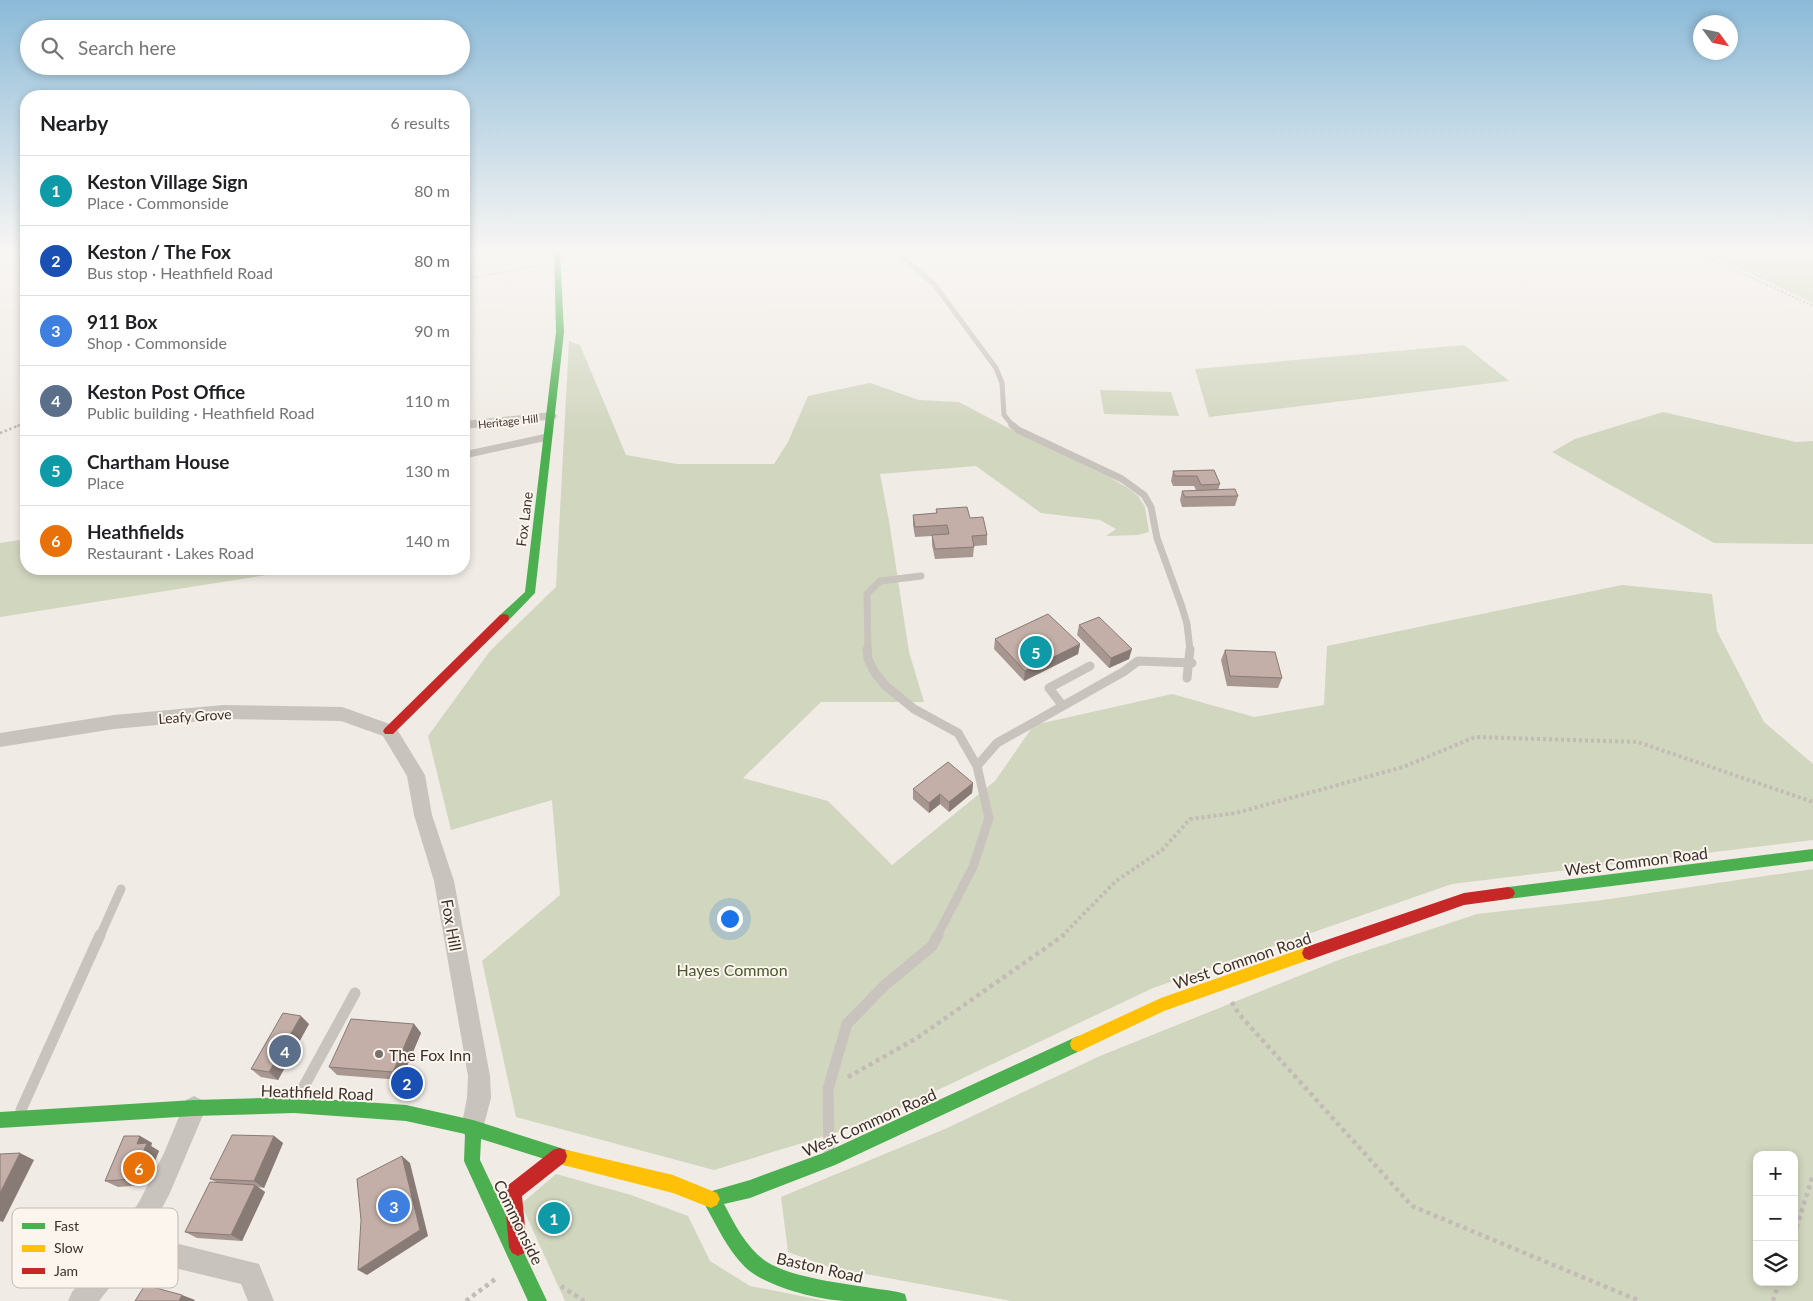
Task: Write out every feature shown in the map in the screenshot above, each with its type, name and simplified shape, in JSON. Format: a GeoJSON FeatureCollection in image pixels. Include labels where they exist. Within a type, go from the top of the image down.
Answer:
{"type":"FeatureCollection","features":[{"type":"Feature","properties":{"kind":"street","name":"Fox Lane"},"geometry":{"type":"LineString","coordinates":[[389,731],[530,594],[560,332],[559,312]]}},
{"type":"Feature","properties":{"kind":"street","name":"Heritage Hill"},"geometry":{"type":"LineString","coordinates":[[470,424],[551,416]]}},
{"type":"Feature","properties":{"kind":"street","name":"Leafy Grove"},"geometry":{"type":"LineString","coordinates":[[0,740],[114,722],[223,712],[342,714],[389,731]]}},
{"type":"Feature","properties":{"kind":"street","name":"Fox Hill"},"geometry":{"type":"LineString","coordinates":[[389,731],[416,775],[423,815],[444,882],[479,1076],[479,1098],[473,1128]]}},
{"type":"Feature","properties":{"kind":"street","name":"West Common Road"},"geometry":{"type":"LineString","coordinates":[[711,1199],[750,1189],[829,1159],[1161,1005],[1464,899],[1813,855]]}},
{"type":"Feature","properties":{"kind":"street","name":"Heathfield Road"},"geometry":{"type":"LineString","coordinates":[[0,1120],[194,1108],[294,1105],[406,1113],[473,1128],[559,1156],[673,1184],[711,1199]]}},
{"type":"Feature","properties":{"kind":"street"},"geometry":{"type":"LineString","coordinates":[[151,1208],[177,1153],[194,1108]]}},
{"type":"Feature","properties":{"kind":"street","name":"Commonside"},"geometry":{"type":"LineString","coordinates":[[473,1128],[472,1161],[538,1301]]}},
{"type":"Feature","properties":{"kind":"street"},"geometry":{"type":"LineString","coordinates":[[520,1260],[513,1192],[559,1156]]}},
{"type":"Feature","properties":{"kind":"street","name":"Baston Road"},"geometry":{"type":"LineString","coordinates":[[711,1199],[737,1245],[761,1269],[789,1280],[898,1301]]}},
{"type":"Feature","properties":{"kind":"street"},"geometry":{"type":"LineString","coordinates":[[178,1256],[250,1273],[261,1301]]}},
{"type":"Feature","properties":{"kind":"street"},"geometry":{"type":"LineString","coordinates":[[81,1301],[93,1288]]}},
{"type":"Feature","properties":{"kind":"lane"},"geometry":{"type":"LineString","coordinates":[[954,312],[996,368],[1002,380],[1002,404],[1007,422],[1018,430],[1122,479],[1137,488],[1147,498],[1159,546],[1188,626],[1192,663],[1188,678]]}},
{"type":"Feature","properties":{"kind":"lane"},"geometry":{"type":"LineString","coordinates":[[470,454],[549,437]]}},
{"type":"Feature","properties":{"kind":"lane"},"geometry":{"type":"LineString","coordinates":[[829,1159],[828,1089],[847,1024],[884,986],[932,946],[973,867],[989,818],[977,766],[958,733],[914,709],[886,686],[875,673],[868,659],[867,594],[880,581],[921,576]]}},
{"type":"Feature","properties":{"kind":"lane"},"geometry":{"type":"LineString","coordinates":[[977,766],[997,743],[1123,672],[1138,661],[1192,663]]}},
{"type":"Feature","properties":{"kind":"lane"},"geometry":{"type":"LineString","coordinates":[[1062,705],[1049,688],[1090,666]]}},
{"type":"Feature","properties":{"kind":"lane"},"geometry":{"type":"LineString","coordinates":[[17,1118],[121,889]]}},
{"type":"Feature","properties":{"kind":"lane"},"geometry":{"type":"LineString","coordinates":[[294,1105],[355,993]]}},
{"type":"Feature","properties":{"kind":"path"},"geometry":{"type":"LineString","coordinates":[[0,433],[20,425]]}},
{"type":"Feature","properties":{"kind":"path"},"geometry":{"type":"LineString","coordinates":[[828,1089],[917,1038],[1066,933],[1116,881],[1162,850],[1190,818],[1236,813],[1403,767],[1475,737],[1638,742],[1813,802]]}},
{"type":"Feature","properties":{"kind":"path"},"geometry":{"type":"LineString","coordinates":[[1221,984],[1238,1013],[1412,1206],[1640,1301]]}},
{"type":"Feature","properties":{"kind":"path"},"geometry":{"type":"LineString","coordinates":[[1798,1222],[1813,1175]]}},
{"type":"Feature","properties":{"kind":"path"},"geometry":{"type":"LineString","coordinates":[[466,1301],[520,1260]]}},
{"type":"Feature","properties":{"kind":"path"},"geometry":{"type":"LineString","coordinates":[[1773,1301],[1778,1286]]}},
{"type":"Feature","properties":{"kind":"green space","name":"Hayes Common"},"geometry":{"type":"Polygon","coordinates":[[[569,341],[580,345],[626,455],[677,464],[774,464],[788,442],[808,396],[870,383],[919,400],[959,402],[1023,436],[1109,477],[1138,496],[1145,507],[1149,532],[1138,535],[1106,536],[1116,529],[1100,520],[1041,513],[976,466],[880,474],[909,652],[924,702],[821,702],[743,778],[828,801],[892,865],[995,781],[1034,725],[1172,694],[1254,717],[1324,705],[1327,646],[1622,585],[1712,594],[1717,631],[1764,722],[1813,764],[1813,840],[1452,884],[1153,988],[868,1123],[714,1170],[516,1117],[482,961],[560,895],[552,800],[451,830],[428,736],[490,651],[556,587],[569,341]]]}},
{"type":"Feature","properties":{"kind":"green space"},"geometry":{"type":"Polygon","coordinates":[[[1464,345],[1509,381],[1209,417],[1195,369],[1464,345]]]}},
{"type":"Feature","properties":{"kind":"green space"},"geometry":{"type":"Polygon","coordinates":[[[1100,390],[1171,392],[1179,416],[1104,414],[1100,390]]]}},
{"type":"Feature","properties":{"kind":"green space"},"geometry":{"type":"Polygon","coordinates":[[[1663,412],[1796,442],[1813,441],[1813,544],[1714,543],[1552,452],[1575,439],[1663,412]]]}},
{"type":"Feature","properties":{"kind":"green space"},"geometry":{"type":"Polygon","coordinates":[[[20,540],[20,575],[266,575],[0,617],[0,543],[20,540]]]}},
{"type":"Feature","properties":{"kind":"green space"},"geometry":{"type":"Polygon","coordinates":[[[1813,869],[1813,1301],[1011,1301],[829,1267],[788,1252],[781,1197],[945,1129],[1100,1056],[1341,959],[1477,914],[1603,900],[1813,869]]]}},
{"type":"Feature","properties":{"kind":"green space"},"geometry":{"type":"Polygon","coordinates":[[[556,1174],[631,1195],[688,1216],[710,1261],[750,1286],[826,1301],[565,1301],[521,1204],[556,1174]]]}},
{"type":"Feature","properties":{"kind":"building"},"geometry":{"type":"Polygon","coordinates":[[[1214,470],[1220,484],[1201,485],[1197,476],[1175,476],[1173,471],[1214,470]]]}},
{"type":"Feature","properties":{"kind":"building"},"geometry":{"type":"Polygon","coordinates":[[[1235,489],[1238,496],[1185,497],[1182,491],[1235,489]]]}},
{"type":"Feature","properties":{"kind":"building"},"geometry":{"type":"Polygon","coordinates":[[[967,507],[970,518],[983,517],[987,535],[972,536],[974,547],[935,549],[932,535],[949,534],[947,525],[915,527],[913,515],[937,513],[936,509],[967,507]]]}},
{"type":"Feature","properties":{"kind":"building"},"geometry":{"type":"Polygon","coordinates":[[[1048,614],[1080,644],[1025,671],[995,639],[1048,614]]]}},
{"type":"Feature","properties":{"kind":"building"},"geometry":{"type":"Polygon","coordinates":[[[1099,617],[1132,649],[1111,658],[1079,625],[1099,617]]]}},
{"type":"Feature","properties":{"kind":"building"},"geometry":{"type":"Polygon","coordinates":[[[1225,650],[1275,652],[1282,678],[1230,676],[1225,650]]]}},
{"type":"Feature","properties":{"kind":"building"},"geometry":{"type":"Polygon","coordinates":[[[948,762],[973,783],[949,802],[940,794],[929,803],[913,789],[948,762]]]}},
{"type":"Feature","properties":{"kind":"building"},"geometry":{"type":"Polygon","coordinates":[[[283,1013],[301,1016],[269,1072],[251,1069],[283,1013]]]}},
{"type":"Feature","properties":{"kind":"building","name":"The Fox Inn"},"geometry":{"type":"Polygon","coordinates":[[[351,1019],[414,1024],[393,1072],[329,1067],[351,1019]]]}},
{"type":"Feature","properties":{"kind":"building"},"geometry":{"type":"Polygon","coordinates":[[[232,1135],[274,1136],[254,1181],[210,1179],[232,1135]]]}},
{"type":"Feature","properties":{"kind":"building"},"geometry":{"type":"Polygon","coordinates":[[[124,1136],[140,1136],[137,1144],[147,1143],[132,1179],[105,1181],[124,1136]]]}},
{"type":"Feature","properties":{"kind":"building"},"geometry":{"type":"Polygon","coordinates":[[[20,1153],[0,1193],[0,1154],[20,1153]]]}},
{"type":"Feature","properties":{"kind":"building"},"geometry":{"type":"Polygon","coordinates":[[[402,1156],[420,1230],[358,1270],[361,1220],[357,1179],[402,1156]]]}},
{"type":"Feature","properties":{"kind":"building"},"geometry":{"type":"Polygon","coordinates":[[[210,1182],[255,1185],[231,1235],[185,1232],[210,1182]]]}},
{"type":"Feature","properties":{"kind":"building"},"geometry":{"type":"Polygon","coordinates":[[[143,1288],[156,1288],[182,1295],[179,1301],[135,1301],[143,1288]]]}},
{"type":"Feature","properties":{"kind":"traffic: fast"},"geometry":{"type":"LineString","coordinates":[[504,618],[530,593],[560,332],[559,312]]}},
{"type":"Feature","properties":{"kind":"traffic: fast"},"geometry":{"type":"LineString","coordinates":[[1508,893],[1813,855]]}},
{"type":"Feature","properties":{"kind":"traffic: fast"},"geometry":{"type":"LineString","coordinates":[[711,1199],[750,1189],[829,1159],[1078,1044]]}},
{"type":"Feature","properties":{"kind":"traffic: fast"},"geometry":{"type":"LineString","coordinates":[[0,1120],[194,1108],[294,1105],[406,1113],[473,1128],[567,1158]]}},
{"type":"Feature","properties":{"kind":"traffic: fast"},"geometry":{"type":"LineString","coordinates":[[473,1128],[472,1161],[538,1301]]}},
{"type":"Feature","properties":{"kind":"traffic: fast"},"geometry":{"type":"LineString","coordinates":[[711,1199],[738,1245],[760,1268],[771,1274],[805,1284],[898,1301]]}},
{"type":"Feature","properties":{"kind":"traffic: slow"},"geometry":{"type":"LineString","coordinates":[[1078,1044],[1161,1005],[1309,953]]}},
{"type":"Feature","properties":{"kind":"traffic: slow"},"geometry":{"type":"LineString","coordinates":[[567,1158],[673,1184],[711,1199]]}},
{"type":"Feature","properties":{"kind":"traffic: jam"},"geometry":{"type":"LineString","coordinates":[[389,731],[504,618]]}},
{"type":"Feature","properties":{"kind":"traffic: jam"},"geometry":{"type":"LineString","coordinates":[[1309,953],[1464,899],[1508,893]]}},
{"type":"Feature","properties":{"kind":"traffic: jam"},"geometry":{"type":"LineString","coordinates":[[518,1247],[513,1192],[559,1156]]}},
{"type":"Feature","properties":{"kind":"place","name":"Chartham House"},"geometry":{"type":"Point","coordinates":[1036,652]}},
{"type":"Feature","properties":{"kind":"place","name":"Keston Post Office"},"geometry":{"type":"Point","coordinates":[285,1051]}},
{"type":"Feature","properties":{"kind":"place","name":"The Fox Inn"},"geometry":{"type":"Point","coordinates":[379,1054]}},
{"type":"Feature","properties":{"kind":"place","name":"Keston / The Fox"},"geometry":{"type":"Point","coordinates":[407,1083]}},
{"type":"Feature","properties":{"kind":"place","name":"Heathfields"},"geometry":{"type":"Point","coordinates":[139,1168]}},
{"type":"Feature","properties":{"kind":"place","name":"911 Box"},"geometry":{"type":"Point","coordinates":[394,1206]}},
{"type":"Feature","properties":{"kind":"place","name":"Keston Village Sign"},"geometry":{"type":"Point","coordinates":[554,1218]}}]}
